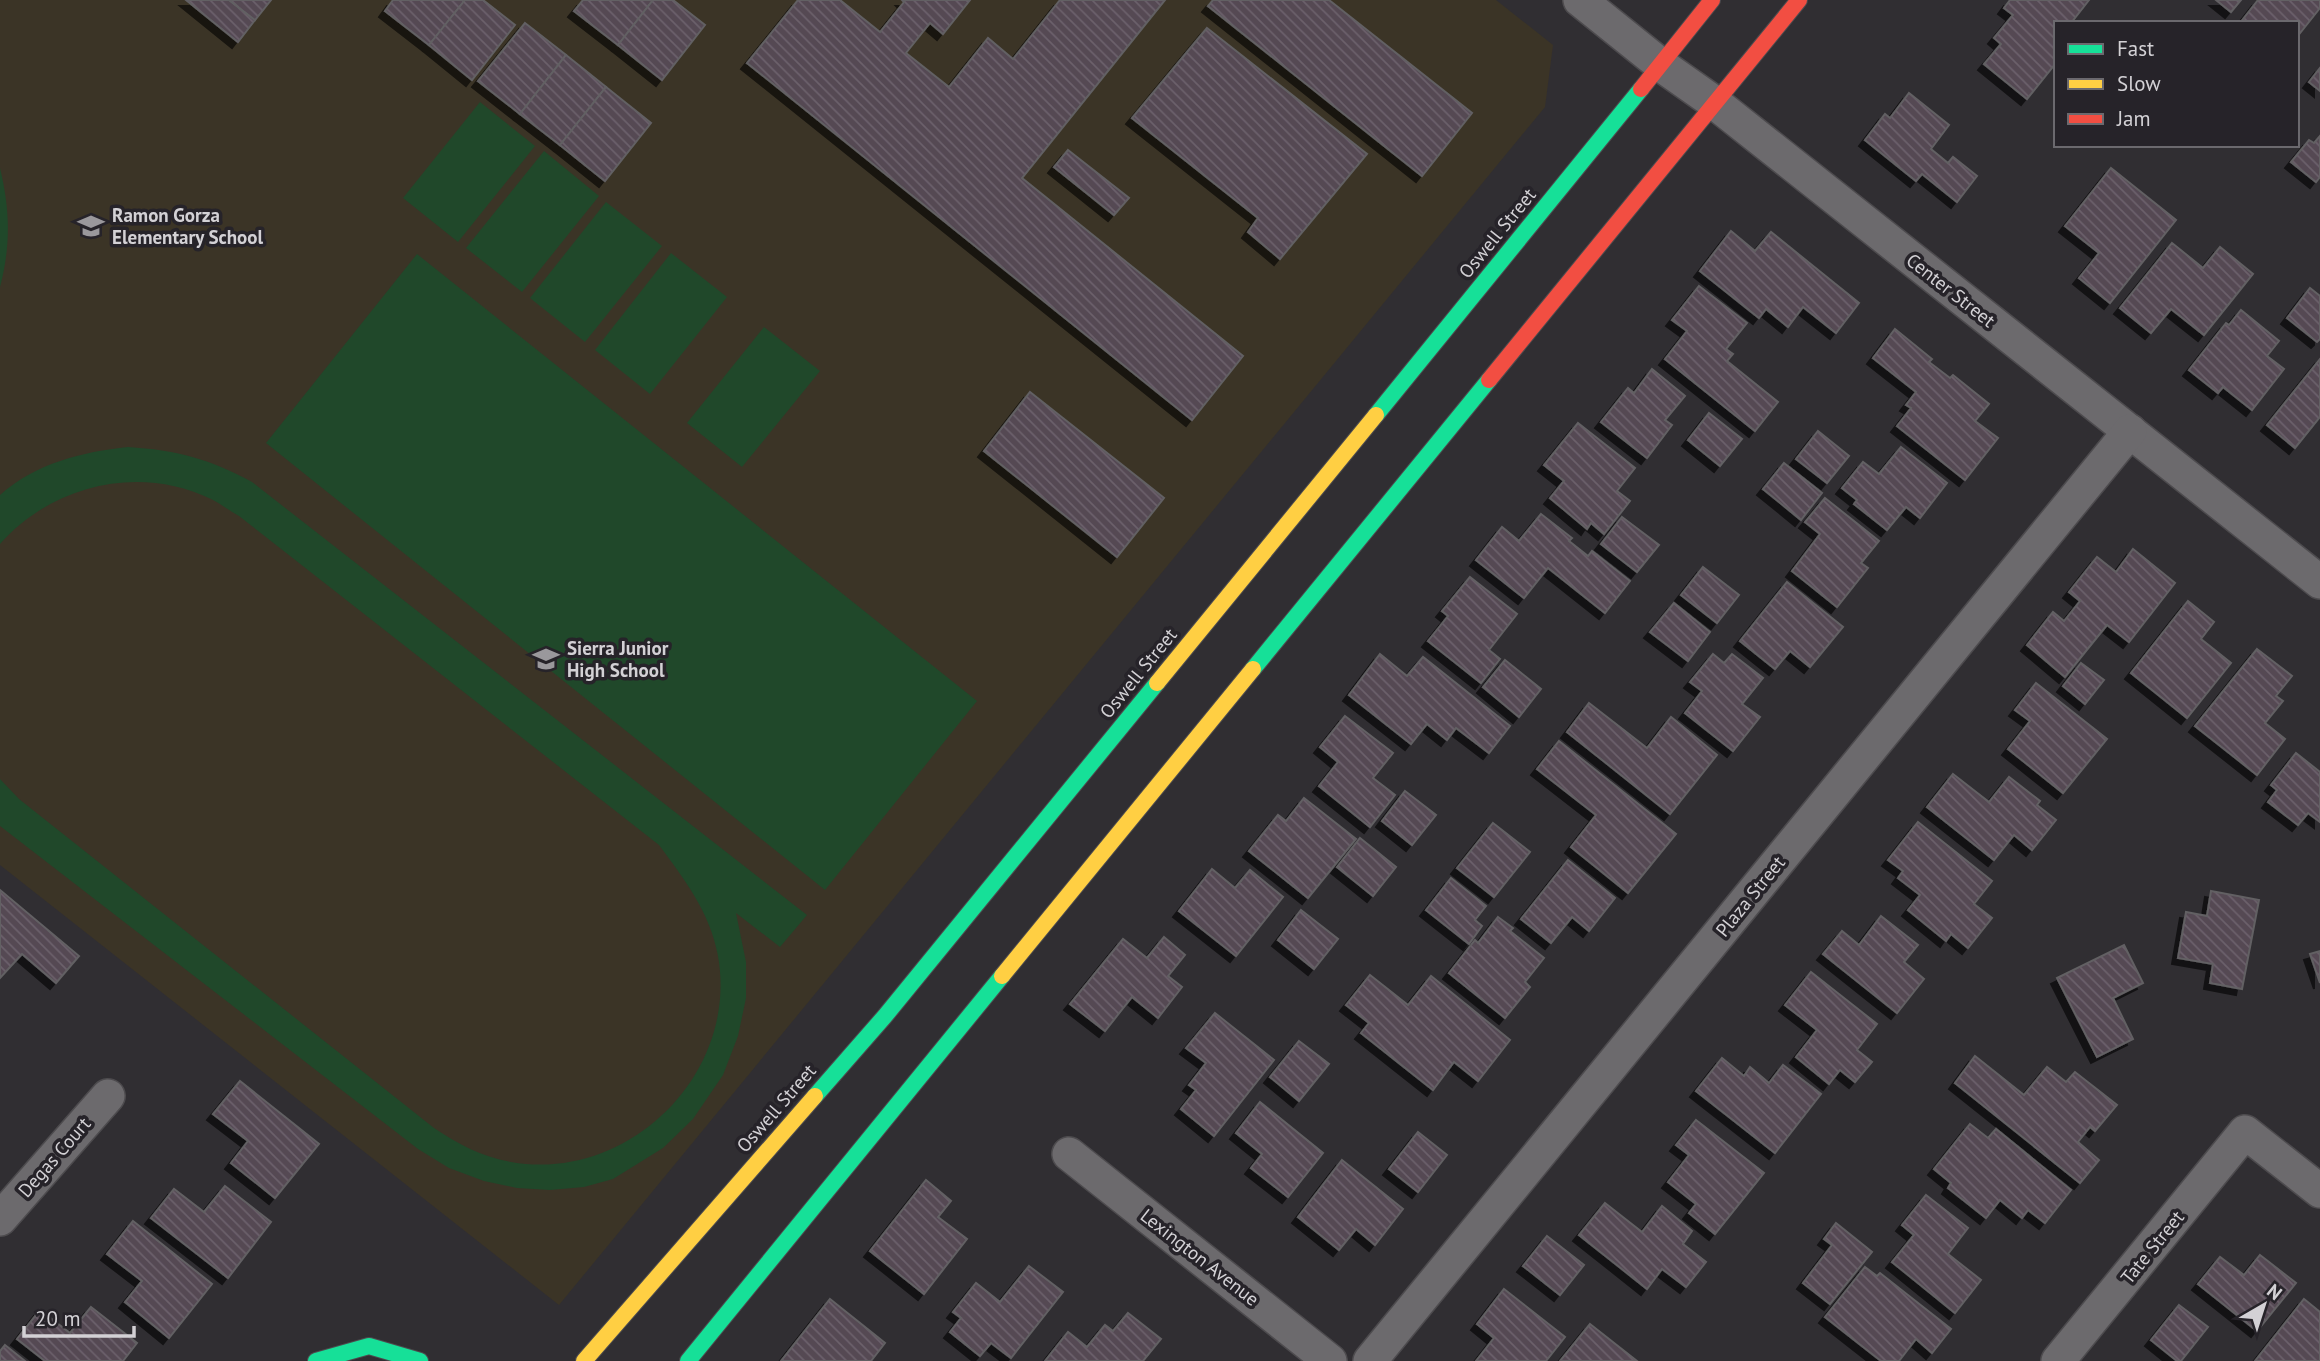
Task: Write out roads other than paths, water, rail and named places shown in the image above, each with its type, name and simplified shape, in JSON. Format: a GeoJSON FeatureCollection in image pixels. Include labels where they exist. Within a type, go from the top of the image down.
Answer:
{"type":"FeatureCollection","features":[{"type":"Feature","properties":{"kind":"main road","name":"Oswell Street"},"geometry":{"type":"LineString","coordinates":[[584,1361],[885,1016],[1712,0]]}},
{"type":"Feature","properties":{"kind":"main road"},"geometry":{"type":"LineString","coordinates":[[688,1361],[1799,0]]}},
{"type":"Feature","properties":{"kind":"main road"},"geometry":{"type":"LineString","coordinates":[[316,1361],[369,1346],[420,1361]]}},
{"type":"Feature","properties":{"kind":"street","name":"Center Street"},"geometry":{"type":"LineString","coordinates":[[1580,0],[1661,65],[1715,103],[2320,582]]}},
{"type":"Feature","properties":{"kind":"street","name":"Plaza Street"},"geometry":{"type":"LineString","coordinates":[[1370,1361],[2130,431]]}},
{"type":"Feature","properties":{"kind":"street","name":"Degas Court"},"geometry":{"type":"LineString","coordinates":[[0,1219],[108,1096]]}},
{"type":"Feature","properties":{"kind":"street","name":"Tate Street"},"geometry":{"type":"LineString","coordinates":[[2058,1361],[2245,1132],[2320,1191]]}},
{"type":"Feature","properties":{"kind":"street","name":"Lexington Avenue"},"geometry":{"type":"LineString","coordinates":[[1069,1154],[1330,1361]]}},
{"type":"Feature","properties":{"kind":"place","name":"Ramon Gorza Elementary School"},"geometry":{"type":"Point","coordinates":[91,226]}},
{"type":"Feature","properties":{"kind":"place","name":"Sierra Junior High School"},"geometry":{"type":"Point","coordinates":[546,659]}}]}
